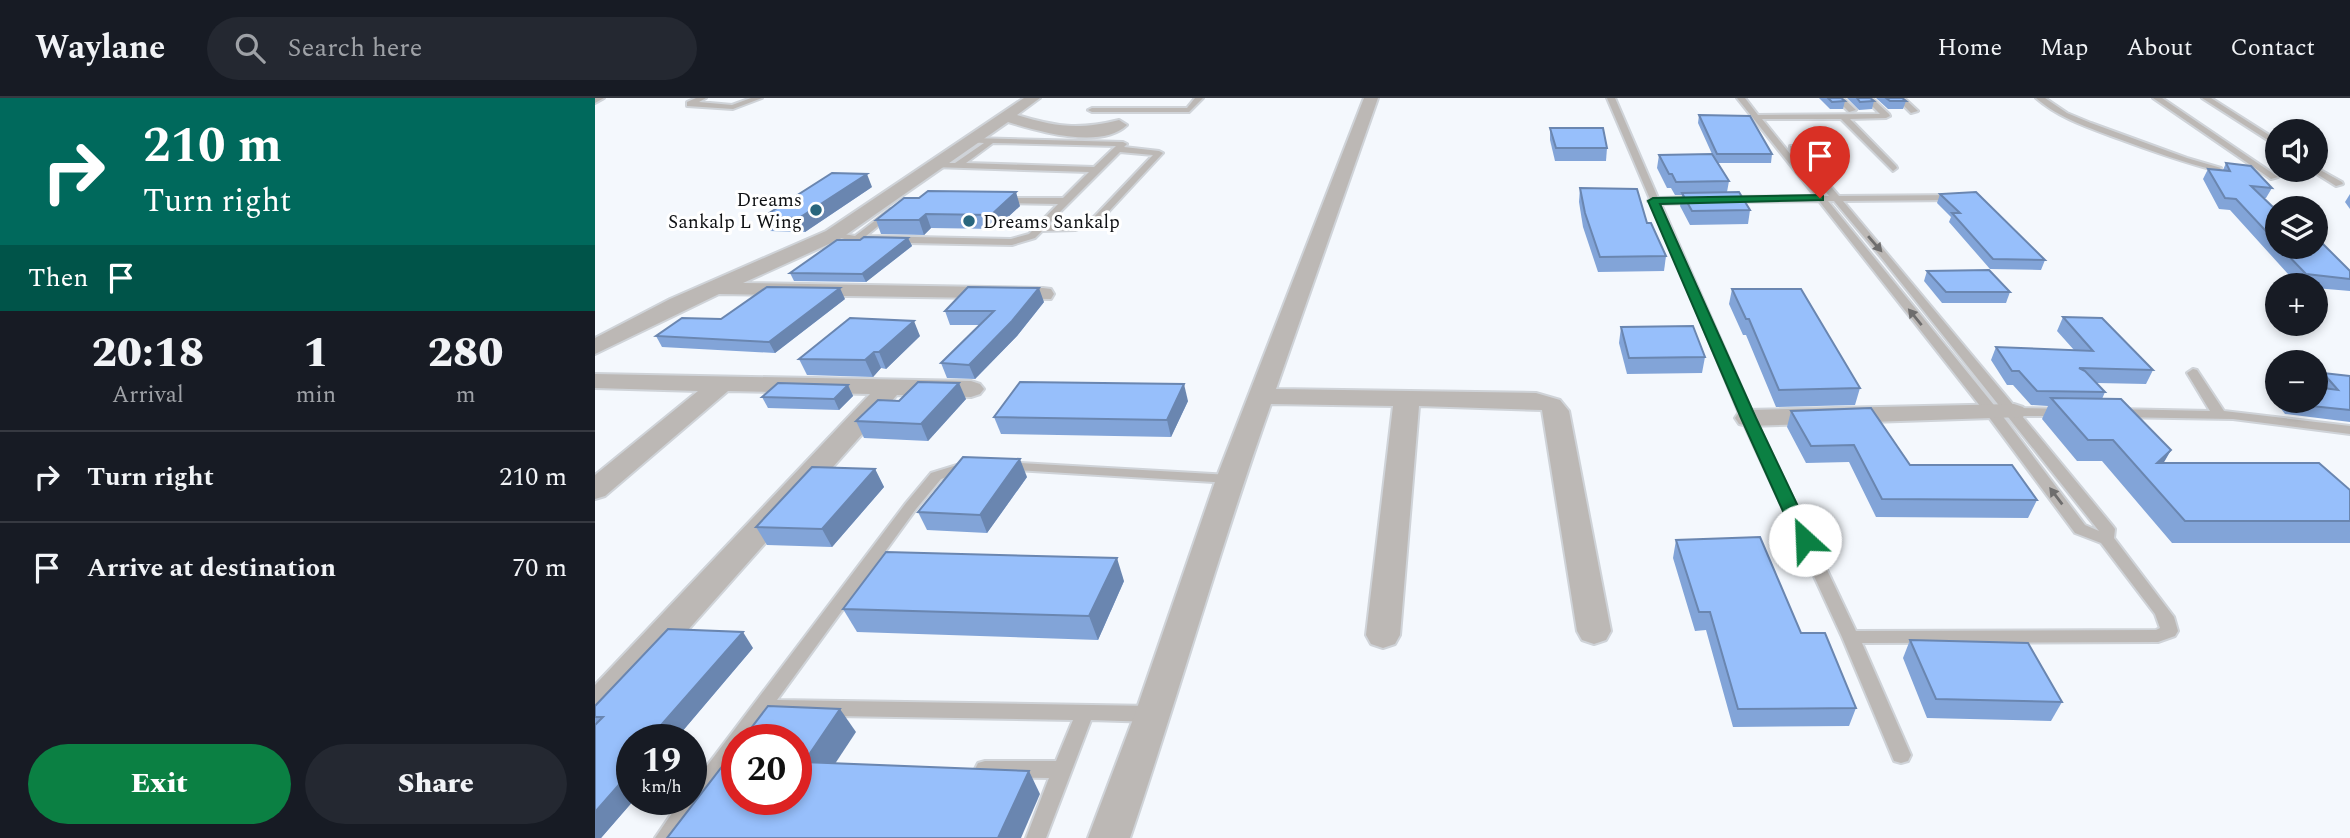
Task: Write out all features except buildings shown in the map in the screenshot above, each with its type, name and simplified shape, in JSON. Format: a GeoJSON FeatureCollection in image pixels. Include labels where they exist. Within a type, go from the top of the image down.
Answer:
{"type":"FeatureCollection","features":[{"type":"Feature","properties":{"kind":"street"},"geometry":{"type":"LineString","coordinates":[[595,347],[712,289],[833,235],[893,202],[936,164],[981,141],[1033,98]]}},
{"type":"Feature","properties":{"kind":"street"},"geometry":{"type":"LineString","coordinates":[[1109,838],[1154,715],[1230,479],[1371,98]]}},
{"type":"Feature","properties":{"kind":"street"},"geometry":{"type":"LineString","coordinates":[[1007,117],[1058,133],[1101,132],[1119,125]]}},
{"type":"Feature","properties":{"kind":"street"},"geometry":{"type":"LineString","coordinates":[[712,289],[1043,294]]}},
{"type":"Feature","properties":{"kind":"street"},"geometry":{"type":"LineString","coordinates":[[595,381],[971,389]]}},
{"type":"Feature","properties":{"kind":"street"},"geometry":{"type":"LineString","coordinates":[[595,490],[724,382]]}},
{"type":"Feature","properties":{"kind":"street"},"geometry":{"type":"LineString","coordinates":[[595,709],[891,387]]}},
{"type":"Feature","properties":{"kind":"street"},"geometry":{"type":"LineString","coordinates":[[1261,396],[1536,401],[1551,405],[1556,411],[1594,631]]}},
{"type":"Feature","properties":{"kind":"street"},"geometry":{"type":"LineString","coordinates":[[1383,635],[1407,399]]}},
{"type":"Feature","properties":{"kind":"street"},"geometry":{"type":"LineString","coordinates":[[1748,418],[2004,413]]}},
{"type":"Feature","properties":{"kind":"lane"},"geometry":{"type":"LineString","coordinates":[[702,98],[690,104],[733,107],[758,98]]}},
{"type":"Feature","properties":{"kind":"lane"},"geometry":{"type":"LineString","coordinates":[[1092,110],[1189,110],[1199,98]]}},
{"type":"Feature","properties":{"kind":"lane"},"geometry":{"type":"LineString","coordinates":[[1611,98],[1748,418],[1851,637],[1901,755]]}},
{"type":"Feature","properties":{"kind":"lane"},"geometry":{"type":"LineString","coordinates":[[1741,98],[1763,117],[1835,198],[2004,413],[2080,528],[2106,539],[2161,610],[2168,621],[2169,631],[2158,636],[1851,637]]}},
{"type":"Feature","properties":{"kind":"lane"},"geometry":{"type":"LineString","coordinates":[[1752,98],[1820,198],[2004,413],[2107,528],[2106,539]]}},
{"type":"Feature","properties":{"kind":"lane"},"geometry":{"type":"LineString","coordinates":[[1839,98],[1852,110]]}},
{"type":"Feature","properties":{"kind":"lane"},"geometry":{"type":"LineString","coordinates":[[1763,117],[1887,116],[1868,98]]}},
{"type":"Feature","properties":{"kind":"lane"},"geometry":{"type":"LineString","coordinates":[[1900,98],[1914,111]]}},
{"type":"Feature","properties":{"kind":"lane"},"geometry":{"type":"LineString","coordinates":[[2040,98],[2082,123],[2184,160],[2217,168]]}},
{"type":"Feature","properties":{"kind":"lane"},"geometry":{"type":"LineString","coordinates":[[2157,98],[2265,171]]}},
{"type":"Feature","properties":{"kind":"lane"},"geometry":{"type":"LineString","coordinates":[[2206,98],[2265,136]]}},
{"type":"Feature","properties":{"kind":"lane"},"geometry":{"type":"LineString","coordinates":[[1845,117],[1893,168]]}},
{"type":"Feature","properties":{"kind":"lane"},"geometry":{"type":"LineString","coordinates":[[833,235],[857,239],[1012,242],[1032,236],[1123,144],[981,141],[958,165]]}},
{"type":"Feature","properties":{"kind":"lane"},"geometry":{"type":"LineString","coordinates":[[1038,228],[1072,229],[1096,220],[1159,153],[1118,149]]}},
{"type":"Feature","properties":{"kind":"lane"},"geometry":{"type":"LineString","coordinates":[[936,164],[1096,170]]}},
{"type":"Feature","properties":{"kind":"lane"},"geometry":{"type":"LineString","coordinates":[[2328,177],[2339,184]]}},
{"type":"Feature","properties":{"kind":"lane"},"geometry":{"type":"LineString","coordinates":[[1653,201],[1970,197]]}},
{"type":"Feature","properties":{"kind":"lane"},"geometry":{"type":"LineString","coordinates":[[857,239],[893,202],[908,198]]}},
{"type":"Feature","properties":{"kind":"lane"},"geometry":{"type":"LineString","coordinates":[[986,199],[1064,201]]}},
{"type":"Feature","properties":{"kind":"lane"},"geometry":{"type":"LineString","coordinates":[[2193,373],[2218,414]]}},
{"type":"Feature","properties":{"kind":"lane"},"geometry":{"type":"LineString","coordinates":[[2004,413],[2218,414],[2350,430]]}},
{"type":"Feature","properties":{"kind":"lane"},"geometry":{"type":"LineString","coordinates":[[749,724],[936,476],[972,465],[1230,479]]}},
{"type":"Feature","properties":{"kind":"lane"},"geometry":{"type":"LineString","coordinates":[[762,706],[1154,715]]}},
{"type":"Feature","properties":{"kind":"lane"},"geometry":{"type":"LineString","coordinates":[[1036,838],[1085,713]]}},
{"type":"Feature","properties":{"kind":"lane"},"geometry":{"type":"LineString","coordinates":[[665,838],[721,763]]}},
{"type":"Feature","properties":{"kind":"lane"},"geometry":{"type":"LineString","coordinates":[[971,769],[1063,770]]}},
{"type":"Feature","properties":{"kind":"place","name":"Dreams Sankalp L Wing"},"geometry":{"type":"Point","coordinates":[816,210]}},
{"type":"Feature","properties":{"kind":"place","name":"Dreams Sankalp"},"geometry":{"type":"Point","coordinates":[969,221]}},
{"type":"Feature","properties":{"kind":"route"},"geometry":{"type":"LineString","coordinates":[[1805,540],[1653,201],[1820,198]]}}]}
